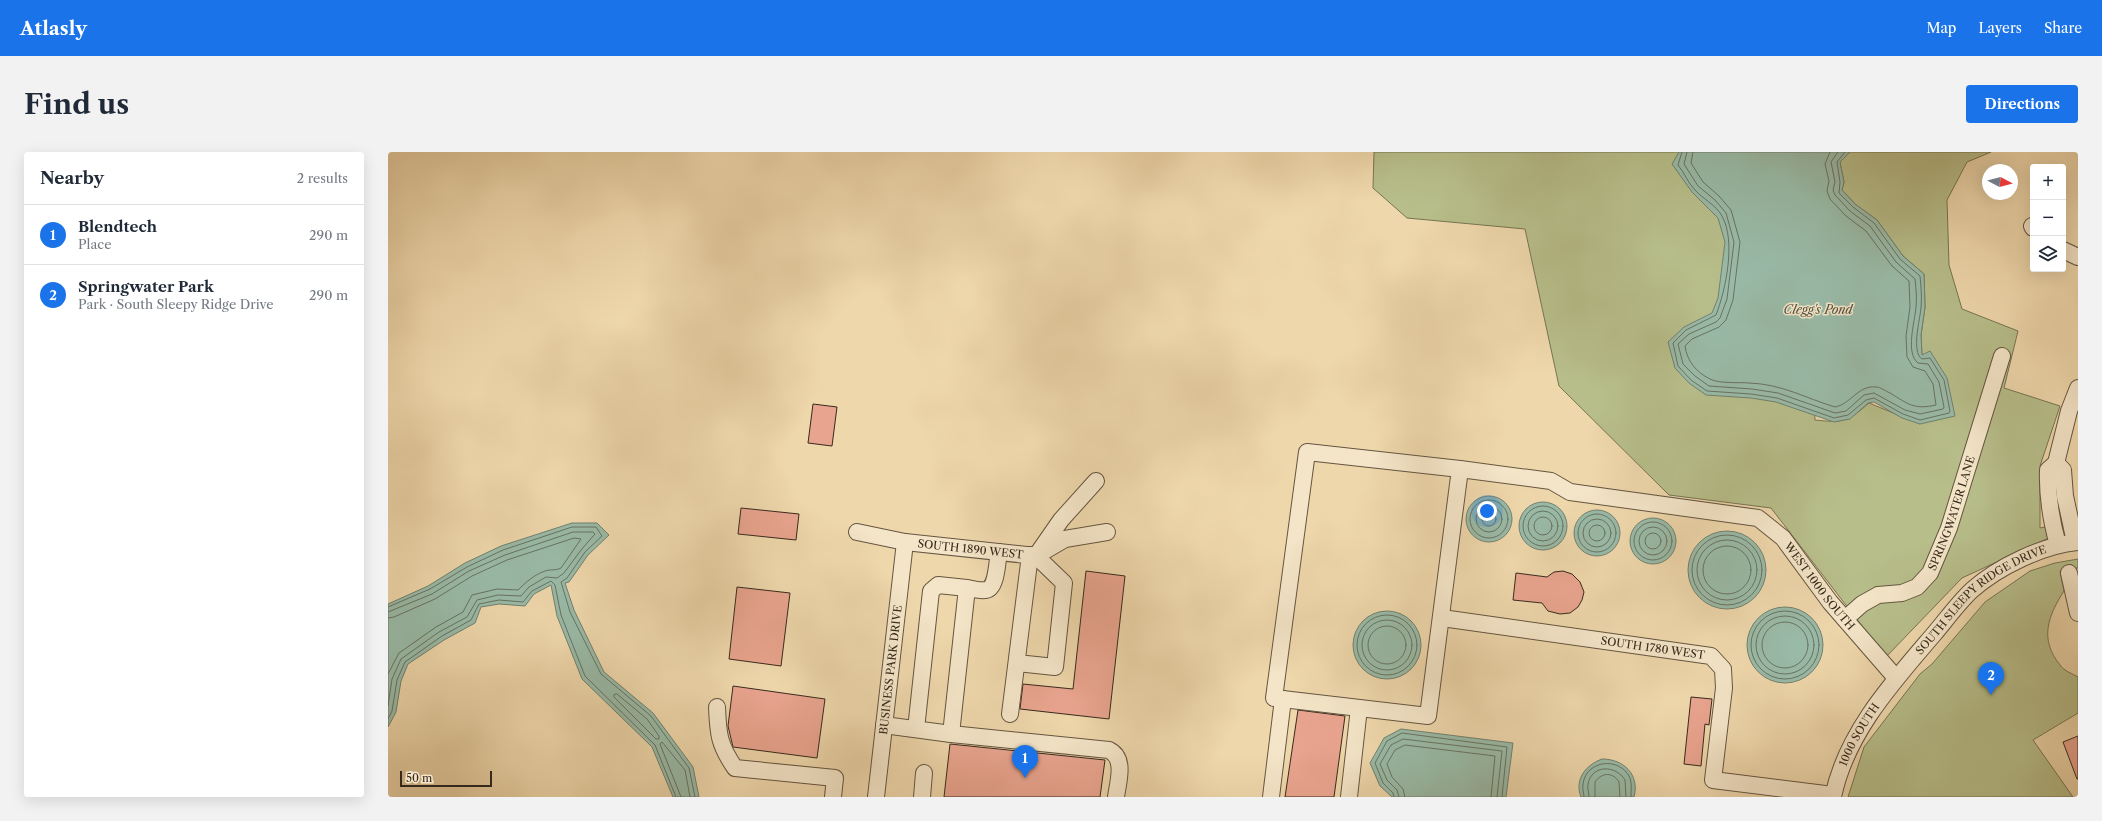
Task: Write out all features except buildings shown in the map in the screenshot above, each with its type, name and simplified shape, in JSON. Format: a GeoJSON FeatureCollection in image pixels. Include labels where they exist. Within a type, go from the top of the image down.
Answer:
{"type":"FeatureCollection","features":[{"type":"Feature","properties":{"kind":"street"},"geometry":{"type":"LineString","coordinates":[[2066,251],[2078,257]]}},
{"type":"Feature","properties":{"kind":"street","name":"SPRINGWATER LANE"},"geometry":{"type":"LineString","coordinates":[[1845,619],[1862,604],[1878,595],[1902,593],[1917,587],[1930,573],[1949,528],[2002,356]]}},
{"type":"Feature","properties":{"kind":"street"},"geometry":{"type":"LineString","coordinates":[[2058,545],[2048,500],[2048,470],[2056,464],[2069,411],[2078,388]]}},
{"type":"Feature","properties":{"kind":"street","name":"WEST 1000 SOUTH"},"geometry":{"type":"LineString","coordinates":[[1283,699],[1274,698],[1307,452],[1551,481],[1570,492],[1758,518],[1783,538],[1845,619],[1896,678]]}},
{"type":"Feature","properties":{"kind":"street"},"geometry":{"type":"LineString","coordinates":[[2056,464],[2063,470],[2065,496],[2076,542]]}},
{"type":"Feature","properties":{"kind":"street"},"geometry":{"type":"LineString","coordinates":[[1271,797],[1283,699],[1428,716],[1442,618],[1460,469]]}},
{"type":"Feature","properties":{"kind":"street"},"geometry":{"type":"LineString","coordinates":[[1010,714],[1016,663],[1033,555],[1096,480]]}},
{"type":"Feature","properties":{"kind":"street"},"geometry":{"type":"LineString","coordinates":[[2048,500],[2065,496]]}},
{"type":"Feature","properties":{"kind":"street","name":"SOUTH 1890 WEST"},"geometry":{"type":"LineString","coordinates":[[857,532],[904,542],[1033,555]]}},
{"type":"Feature","properties":{"kind":"street"},"geometry":{"type":"LineString","coordinates":[[1033,555],[1065,539],[1107,532]]}},
{"type":"Feature","properties":{"kind":"street","name":"BUSINESS PARK DRIVE"},"geometry":{"type":"LineString","coordinates":[[876,797],[904,542]]}},
{"type":"Feature","properties":{"kind":"street","name":"SOUTH SLEEPY RIDGE DRIVE"},"geometry":{"type":"LineString","coordinates":[[1896,678],[1972,590],[2012,563],[2058,545],[2076,542]]}},
{"type":"Feature","properties":{"kind":"street"},"geometry":{"type":"LineString","coordinates":[[916,729],[930,591],[938,585],[986,590],[990,588],[994,583],[999,552]]}},
{"type":"Feature","properties":{"kind":"street"},"geometry":{"type":"LineString","coordinates":[[1016,663],[1055,667],[1064,583],[1033,555]]}},
{"type":"Feature","properties":{"kind":"street"},"geometry":{"type":"LineString","coordinates":[[2069,573],[2078,613]]}},
{"type":"Feature","properties":{"kind":"street"},"geometry":{"type":"LineString","coordinates":[[951,734],[967,588]]}},
{"type":"Feature","properties":{"kind":"street","name":"SOUTH 1780 WEST"},"geometry":{"type":"LineString","coordinates":[[1442,618],[1711,656],[1723,669],[1724,688],[1713,780],[1788,794],[1833,796]]}},
{"type":"Feature","properties":{"kind":"street","name":"1000 SOUTH"},"geometry":{"type":"LineString","coordinates":[[1833,796],[1842,765],[1858,733],[1896,678]]}},
{"type":"Feature","properties":{"kind":"street"},"geometry":{"type":"LineString","coordinates":[[717,707],[718,733],[724,752],[736,768],[835,778],[833,797]]}},
{"type":"Feature","properties":{"kind":"street"},"geometry":{"type":"LineString","coordinates":[[1349,797],[1359,708]]}},
{"type":"Feature","properties":{"kind":"street"},"geometry":{"type":"LineString","coordinates":[[884,725],[951,734],[1109,750],[1114,753],[1120,766],[1116,797]]}},
{"type":"Feature","properties":{"kind":"street"},"geometry":{"type":"LineString","coordinates":[[922,797],[924,773]]}},
{"type":"Feature","properties":{"kind":"green space"},"geometry":{"type":"Polygon","coordinates":[[[1374,152],[1803,152],[1815,420],[1845,420],[1850,418],[1869,403],[1920,424],[1922,356],[1921,335],[1925,307],[1924,274],[1903,256],[1877,220],[1855,204],[1842,190],[1844,182],[1840,162],[1850,152],[1991,152],[1967,162],[1947,200],[1949,265],[1962,309],[2018,331],[2004,388],[2060,406],[2040,466],[2040,528],[2074,521],[2077,525],[1962,578],[1886,657],[1771,508],[1669,495],[1559,386],[1525,229],[1407,218],[1373,188],[1374,152]]]}},
{"type":"Feature","properties":{"kind":"green space"},"geometry":{"type":"Polygon","coordinates":[[[2078,559],[2078,568],[2060,571],[2064,591],[2058,600],[2050,619],[2048,637],[2053,655],[2060,665],[2066,671],[2078,677],[2078,713],[2033,740],[2073,797],[1848,797],[1864,747],[1920,674],[1932,664],[1985,602],[2030,571],[2055,563],[2078,559]]]}},
{"type":"Feature","properties":{"kind":"water","name":"Clegg's Pond"},"geometry":{"type":"Polygon","coordinates":[[[1679,152],[1850,152],[1840,162],[1844,182],[1842,190],[1855,204],[1877,220],[1903,256],[1924,274],[1925,307],[1921,335],[1922,355],[1930,351],[1947,378],[1955,416],[1920,424],[1902,418],[1874,402],[1868,403],[1850,419],[1834,422],[1776,402],[1751,398],[1706,395],[1689,383],[1675,368],[1668,342],[1684,327],[1712,313],[1718,298],[1725,242],[1718,218],[1692,192],[1672,164],[1679,152]]]}},
{"type":"Feature","properties":{"kind":"water"},"geometry":{"type":"Polygon","coordinates":[[[1489,496],[1502,500],[1508,506],[1512,519],[1508,532],[1502,538],[1489,542],[1476,538],[1470,532],[1466,519],[1470,506],[1476,500],[1489,496]]]}},
{"type":"Feature","properties":{"kind":"water"},"geometry":{"type":"Polygon","coordinates":[[[1538,502],[1548,502],[1557,506],[1563,512],[1566,517],[1566,535],[1557,546],[1548,550],[1538,550],[1529,546],[1523,540],[1519,531],[1519,521],[1523,512],[1529,506],[1538,502]]]}},
{"type":"Feature","properties":{"kind":"water"},"geometry":{"type":"Polygon","coordinates":[[[1592,510],[1602,510],[1614,516],[1619,524],[1619,542],[1614,550],[1606,555],[1592,556],[1584,553],[1577,546],[1574,538],[1574,528],[1577,520],[1584,513],[1592,510]]]}},
{"type":"Feature","properties":{"kind":"water"},"geometry":{"type":"Polygon","coordinates":[[[1653,518],[1666,522],[1672,528],[1676,541],[1672,554],[1666,560],[1653,564],[1640,560],[1634,554],[1630,541],[1634,528],[1640,522],[1653,518]]]}},
{"type":"Feature","properties":{"kind":"water"},"geometry":{"type":"Polygon","coordinates":[[[572,523],[597,523],[609,535],[588,555],[569,582],[565,583],[574,610],[604,672],[653,713],[693,767],[699,797],[673,797],[652,747],[582,679],[557,616],[551,585],[534,594],[525,606],[499,604],[481,607],[475,623],[444,640],[408,664],[401,681],[396,712],[388,727],[388,604],[428,586],[465,563],[501,546],[572,523]]]}},
{"type":"Feature","properties":{"kind":"water"},"geometry":{"type":"Polygon","coordinates":[[[1727,531],[1742,534],[1755,542],[1763,555],[1766,570],[1763,585],[1755,598],[1742,606],[1727,609],[1712,606],[1699,598],[1691,585],[1688,570],[1691,555],[1699,542],[1712,534],[1727,531]]]}},
{"type":"Feature","properties":{"kind":"water"},"geometry":{"type":"Polygon","coordinates":[[[1785,607],[1800,610],[1812,618],[1820,630],[1823,645],[1820,660],[1812,672],[1800,680],[1785,683],[1770,680],[1758,672],[1750,660],[1747,645],[1750,630],[1758,618],[1770,610],[1785,607]]]}},
{"type":"Feature","properties":{"kind":"water"},"geometry":{"type":"Polygon","coordinates":[[[1387,611],[1400,613],[1411,621],[1419,632],[1421,645],[1419,658],[1411,669],[1400,677],[1387,679],[1374,677],[1363,669],[1355,658],[1353,645],[1355,632],[1363,621],[1374,613],[1387,611]]]}},
{"type":"Feature","properties":{"kind":"water"},"geometry":{"type":"Polygon","coordinates":[[[1401,729],[1513,743],[1506,797],[1392,797],[1380,786],[1370,763],[1384,738],[1401,729]]]}},
{"type":"Feature","properties":{"kind":"water"},"geometry":{"type":"Polygon","coordinates":[[[1602,759],[1617,762],[1628,770],[1635,782],[1634,797],[1581,797],[1579,790],[1580,779],[1586,769],[1602,759]]]}},
{"type":"Feature","properties":{"kind":"place","name":"Springwater Park"},"geometry":{"type":"Point","coordinates":[1991,695]}},
{"type":"Feature","properties":{"kind":"place","name":"Blendtech"},"geometry":{"type":"Point","coordinates":[1025,778]}}]}
